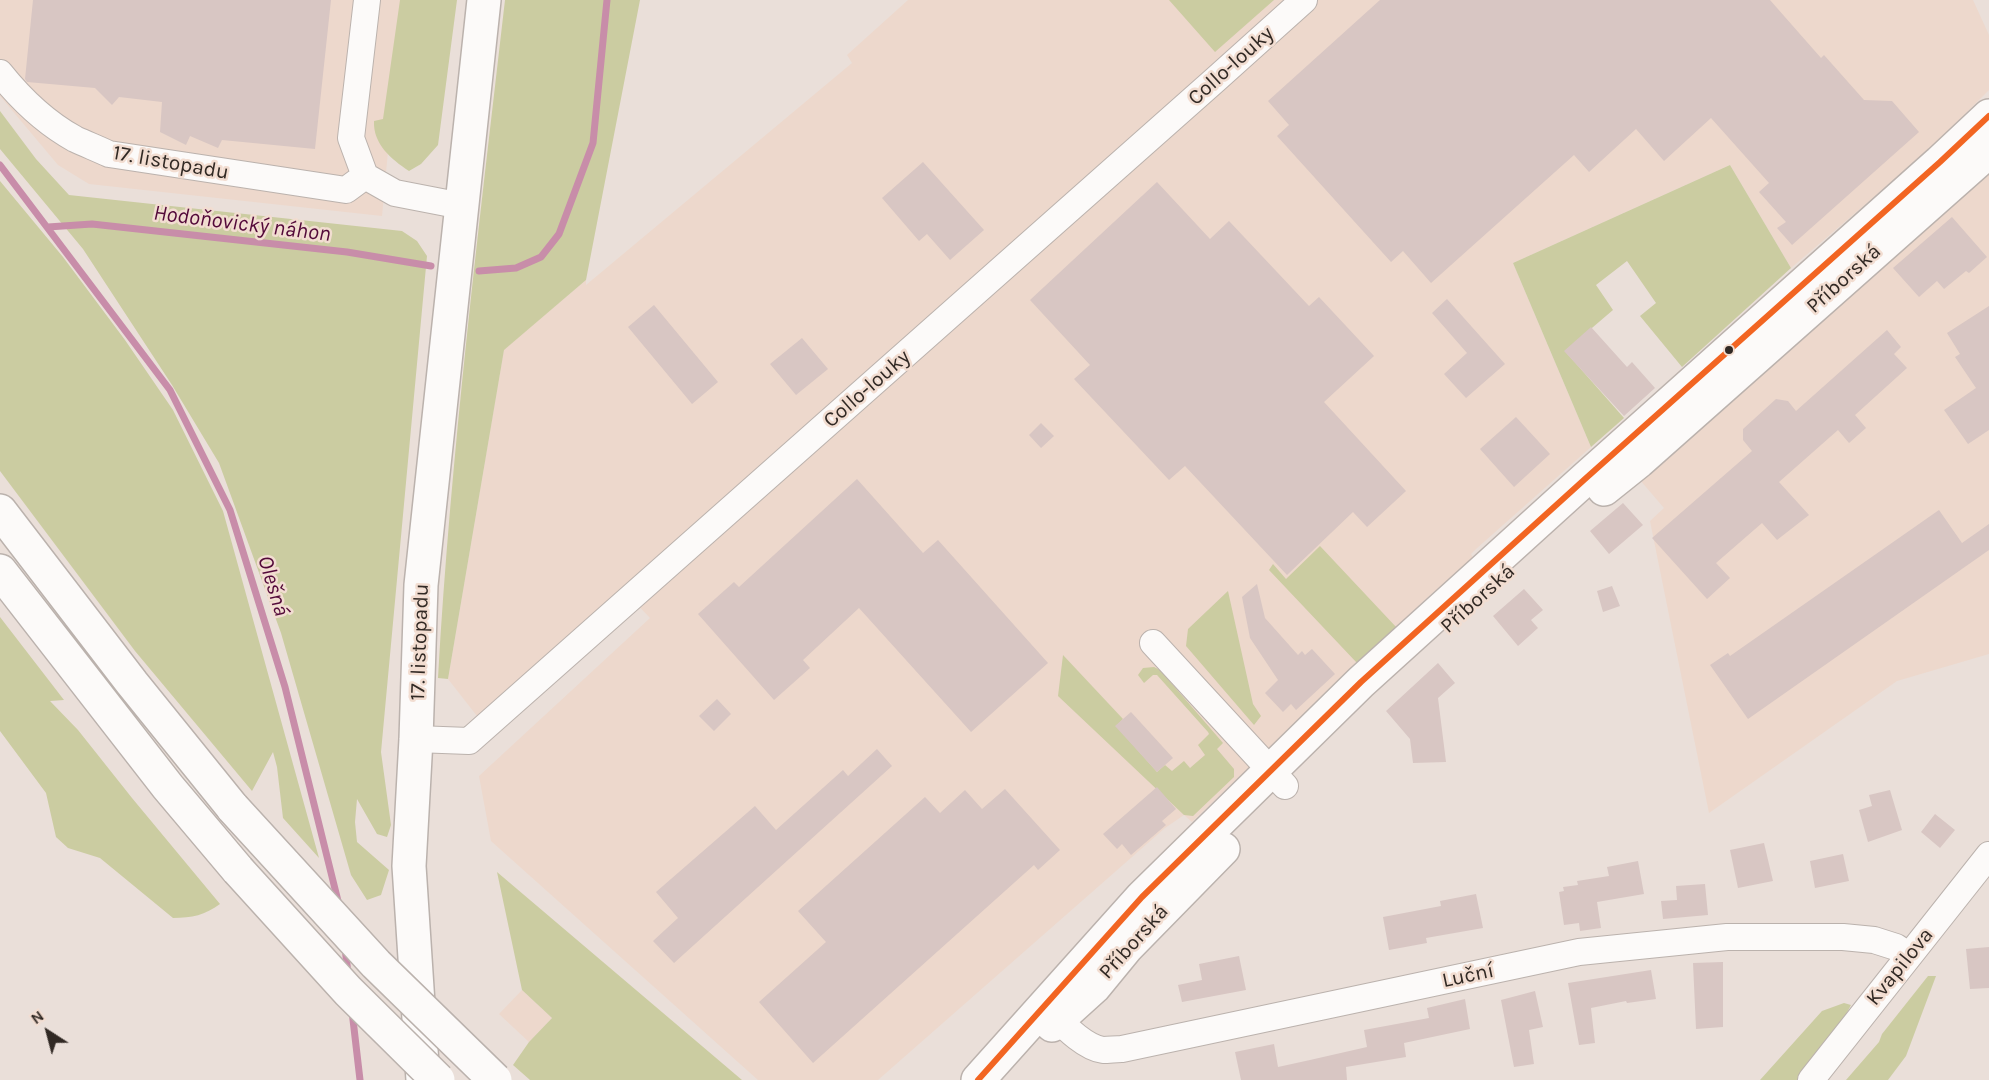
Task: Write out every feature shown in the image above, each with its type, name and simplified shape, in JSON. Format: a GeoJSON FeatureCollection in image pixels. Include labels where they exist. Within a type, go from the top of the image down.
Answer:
{"type":"FeatureCollection","features":[{"type":"Feature","properties":{"kind":"main road","name":"17. listopadu"},"geometry":{"type":"LineString","coordinates":[[423,1080],[409,866],[421,585],[484,0]]}},
{"type":"Feature","properties":{"kind":"main road","name":"Příborská"},"geometry":{"type":"LineString","coordinates":[[978,1080],[1052,1013],[1094,987],[1361,682],[1989,116]]}},
{"type":"Feature","properties":{"kind":"main road","name":"Příborská"},"geometry":{"type":"LineString","coordinates":[[1278,778],[1557,526],[1639,461],[1989,150]]}},
{"type":"Feature","properties":{"kind":"main road"},"geometry":{"type":"LineString","coordinates":[[0,511],[233,808],[376,964],[495,1080]]}},
{"type":"Feature","properties":{"kind":"main road"},"geometry":{"type":"LineString","coordinates":[[0,571],[168,787],[238,870],[348,991],[438,1080]]}},
{"type":"Feature","properties":{"kind":"main road","name":"Příborská"},"geometry":{"type":"LineString","coordinates":[[998,1080],[1035,1039],[1052,1013]]}},
{"type":"Feature","properties":{"kind":"street"},"geometry":{"type":"LineString","coordinates":[[367,0],[351,138],[365,176],[395,194],[462,206]]}},
{"type":"Feature","properties":{"kind":"street","name":"Collo-louky"},"geometry":{"type":"LineString","coordinates":[[416,739],[469,741],[1304,0]]}},
{"type":"Feature","properties":{"kind":"street","name":"17. listopadu"},"geometry":{"type":"LineString","coordinates":[[0,73],[15,92],[47,120],[73,138],[110,154],[346,190],[365,176]]}},
{"type":"Feature","properties":{"kind":"street"},"geometry":{"type":"LineString","coordinates":[[1153,643],[1278,778]]}},
{"type":"Feature","properties":{"kind":"street","name":"Kvapilova"},"geometry":{"type":"LineString","coordinates":[[1811,1080],[1989,855]]}},
{"type":"Feature","properties":{"kind":"street","name":"Luční"},"geometry":{"type":"LineString","coordinates":[[1052,1013],[1085,1042],[1100,1050],[1122,1049],[1579,952],[1727,937],[1843,937],[1874,940],[1896,947],[1908,955]]}},
{"type":"Feature","properties":{"kind":"shaded area"},"geometry":{"type":"Polygon","coordinates":[[[0,0],[402,0],[382,216],[89,184],[58,165],[0,96],[0,0]]]}},
{"type":"Feature","properties":{"kind":"shaded area"},"geometry":{"type":"Polygon","coordinates":[[[908,0],[1285,0],[833,405],[850,422],[1318,0],[1973,0],[1989,35],[1989,90],[1930,149],[1791,268],[1730,165],[1513,263],[1591,447],[1476,549],[1471,554],[1473,558],[1428,597],[1192,822],[1184,815],[1165,828],[878,1080],[758,1080],[491,841],[479,776],[650,618],[626,593],[538,668],[477,716],[448,679],[504,349],[586,280],[586,285],[852,63],[847,55],[908,0]]]}},
{"type":"Feature","properties":{"kind":"shaded area"},"geometry":{"type":"Polygon","coordinates":[[[1989,171],[1989,654],[1897,681],[1709,813],[1650,521],[1664,508],[1640,480],[1989,171]]]}},
{"type":"Feature","properties":{"kind":"shaded area"},"geometry":{"type":"Polygon","coordinates":[[[522,990],[552,1018],[529,1042],[499,1014],[522,990]]]}},
{"type":"Feature","properties":{"kind":"green space"},"geometry":{"type":"Polygon","coordinates":[[[400,0],[457,0],[438,145],[421,164],[409,171],[384,150],[374,129],[374,121],[383,119],[400,0]]]}},
{"type":"Feature","properties":{"kind":"green space"},"geometry":{"type":"Polygon","coordinates":[[[505,0],[640,0],[586,280],[504,350],[448,679],[438,678],[450,508],[505,0]]]}},
{"type":"Feature","properties":{"kind":"green space"},"geometry":{"type":"Polygon","coordinates":[[[1169,0],[1274,0],[1215,52],[1169,0]]]}},
{"type":"Feature","properties":{"kind":"green space"},"geometry":{"type":"Polygon","coordinates":[[[0,111],[36,159],[69,195],[402,231],[417,241],[427,256],[381,752],[391,825],[387,837],[377,834],[357,799],[355,822],[357,842],[389,870],[381,895],[367,900],[351,875],[281,633],[219,463],[172,385],[83,249],[0,149],[0,111]]]}},
{"type":"Feature","properties":{"kind":"green space"},"geometry":{"type":"Polygon","coordinates":[[[1730,165],[1791,268],[1682,367],[1640,316],[1656,303],[1627,261],[1596,285],[1613,310],[1565,351],[1624,418],[1591,447],[1513,263],[1730,165]]]}},
{"type":"Feature","properties":{"kind":"green space"},"geometry":{"type":"Polygon","coordinates":[[[0,181],[63,257],[125,340],[173,410],[223,511],[319,858],[283,818],[273,752],[252,791],[135,651],[0,471],[0,181]]]}},
{"type":"Feature","properties":{"kind":"green space"},"geometry":{"type":"Polygon","coordinates":[[[1320,546],[1397,628],[1357,663],[1269,570],[1273,564],[1286,579],[1320,546]]]}},
{"type":"Feature","properties":{"kind":"green space"},"geometry":{"type":"Polygon","coordinates":[[[1228,591],[1253,704],[1261,716],[1254,725],[1186,646],[1188,629],[1228,591]]]}},
{"type":"Feature","properties":{"kind":"green space"},"geometry":{"type":"Polygon","coordinates":[[[0,617],[64,700],[50,701],[78,730],[220,904],[198,915],[173,918],[100,858],[68,848],[56,837],[46,793],[0,731],[0,617]]]}},
{"type":"Feature","properties":{"kind":"green space"},"geometry":{"type":"Polygon","coordinates":[[[1063,655],[1123,719],[1116,726],[1157,772],[1165,765],[1172,771],[1184,761],[1190,768],[1205,755],[1198,745],[1209,734],[1157,675],[1153,675],[1144,683],[1138,675],[1143,668],[1154,667],[1160,670],[1223,743],[1217,749],[1234,769],[1234,777],[1193,816],[1184,815],[1058,696],[1063,655]]]}},
{"type":"Feature","properties":{"kind":"green space"},"geometry":{"type":"Polygon","coordinates":[[[497,872],[742,1080],[530,1080],[513,1065],[529,1042],[552,1018],[522,990],[497,872]]]}},
{"type":"Feature","properties":{"kind":"green space"},"geometry":{"type":"Polygon","coordinates":[[[1928,976],[1936,976],[1906,1056],[1888,1080],[1846,1080],[1879,1042],[1882,1034],[1928,976]]]}},
{"type":"Feature","properties":{"kind":"green space"},"geometry":{"type":"Polygon","coordinates":[[[1844,1003],[1851,1005],[1843,1020],[1797,1080],[1760,1080],[1822,1011],[1844,1003]]]}},
{"type":"Feature","properties":{"kind":"building"},"geometry":{"type":"Polygon","coordinates":[[[33,0],[331,0],[315,149],[222,140],[218,148],[190,136],[186,145],[160,132],[162,102],[119,97],[112,105],[95,88],[27,82],[25,79],[33,0]]]}},
{"type":"Feature","properties":{"kind":"building"},"geometry":{"type":"Polygon","coordinates":[[[1380,0],[1770,0],[1821,58],[1824,55],[1864,100],[1892,101],[1919,132],[1792,245],[1777,228],[1786,222],[1759,192],[1769,183],[1711,118],[1664,161],[1636,129],[1589,172],[1574,155],[1431,283],[1403,251],[1391,262],[1277,136],[1289,125],[1268,101],[1380,0]]]}},
{"type":"Feature","properties":{"kind":"building"},"geometry":{"type":"Polygon","coordinates":[[[923,162],[984,230],[950,260],[927,234],[919,241],[882,198],[923,162]]]}},
{"type":"Feature","properties":{"kind":"building"},"geometry":{"type":"Polygon","coordinates":[[[1157,182],[1210,239],[1229,221],[1309,306],[1319,297],[1374,356],[1324,402],[1406,491],[1367,527],[1353,512],[1287,575],[1185,466],[1169,480],[1074,379],[1090,365],[1030,300],[1157,182]]]}},
{"type":"Feature","properties":{"kind":"building"},"geometry":{"type":"Polygon","coordinates":[[[1952,217],[1987,257],[1969,273],[1966,271],[1944,289],[1937,281],[1919,297],[1893,268],[1952,217]]]}},
{"type":"Feature","properties":{"kind":"building"},"geometry":{"type":"Polygon","coordinates":[[[1447,299],[1505,364],[1466,398],[1444,374],[1467,353],[1432,313],[1447,299]]]}},
{"type":"Feature","properties":{"kind":"building"},"geometry":{"type":"Polygon","coordinates":[[[654,305],[718,382],[692,404],[628,327],[654,305]]]}},
{"type":"Feature","properties":{"kind":"building"},"geometry":{"type":"Polygon","coordinates":[[[1989,306],[1989,430],[1968,444],[1944,410],[1976,388],[1955,357],[1960,354],[1947,333],[1989,306]]]}},
{"type":"Feature","properties":{"kind":"building"},"geometry":{"type":"Polygon","coordinates":[[[1591,327],[1627,367],[1632,362],[1655,388],[1624,416],[1564,351],[1591,327]]]}},
{"type":"Feature","properties":{"kind":"building"},"geometry":{"type":"Polygon","coordinates":[[[1887,330],[1901,347],[1894,354],[1907,368],[1855,415],[1866,428],[1849,443],[1838,430],[1779,482],[1809,515],[1777,540],[1762,523],[1716,563],[1730,578],[1707,599],[1652,538],[1752,451],[1743,440],[1743,429],[1776,399],[1788,401],[1796,411],[1887,330]]]}},
{"type":"Feature","properties":{"kind":"building"},"geometry":{"type":"Polygon","coordinates":[[[802,338],[828,369],[796,395],[770,364],[802,338]]]}},
{"type":"Feature","properties":{"kind":"building"},"geometry":{"type":"Polygon","coordinates":[[[1516,417],[1550,454],[1514,487],[1480,449],[1516,417]]]}},
{"type":"Feature","properties":{"kind":"building"},"geometry":{"type":"Polygon","coordinates":[[[1041,423],[1054,436],[1041,448],[1029,435],[1041,423]]]}},
{"type":"Feature","properties":{"kind":"building"},"geometry":{"type":"Polygon","coordinates":[[[857,479],[923,553],[938,540],[1048,663],[971,732],[859,608],[803,660],[810,668],[774,700],[698,614],[734,582],[739,587],[857,479]]]}},
{"type":"Feature","properties":{"kind":"building"},"geometry":{"type":"Polygon","coordinates":[[[1623,503],[1643,525],[1609,554],[1590,531],[1623,503]]]}},
{"type":"Feature","properties":{"kind":"building"},"geometry":{"type":"Polygon","coordinates":[[[1939,510],[1962,543],[1989,524],[1989,550],[1748,719],[1710,665],[1728,653],[1730,656],[1939,510]]]}},
{"type":"Feature","properties":{"kind":"building"},"geometry":{"type":"Polygon","coordinates":[[[1257,584],[1265,618],[1298,655],[1302,651],[1305,655],[1312,649],[1335,674],[1296,710],[1291,704],[1283,712],[1265,693],[1278,680],[1250,638],[1242,597],[1257,584]]]}},
{"type":"Feature","properties":{"kind":"building"},"geometry":{"type":"Polygon","coordinates":[[[1612,586],[1620,606],[1603,612],[1597,591],[1612,586]]]}},
{"type":"Feature","properties":{"kind":"building"},"geometry":{"type":"Polygon","coordinates":[[[1524,589],[1543,610],[1531,620],[1538,628],[1518,646],[1493,616],[1524,589]]]}},
{"type":"Feature","properties":{"kind":"building"},"geometry":{"type":"Polygon","coordinates":[[[1438,663],[1455,683],[1438,698],[1446,762],[1413,763],[1410,739],[1386,711],[1438,663]]]}},
{"type":"Feature","properties":{"kind":"building"},"geometry":{"type":"Polygon","coordinates":[[[717,699],[731,714],[714,731],[699,716],[717,699]]]}},
{"type":"Feature","properties":{"kind":"building"},"geometry":{"type":"Polygon","coordinates":[[[1131,712],[1173,758],[1157,772],[1115,726],[1131,712]]]}},
{"type":"Feature","properties":{"kind":"building"},"geometry":{"type":"Polygon","coordinates":[[[877,749],[892,766],[674,963],[653,941],[678,918],[656,892],[755,806],[776,830],[843,770],[848,776],[877,749]]]}},
{"type":"Feature","properties":{"kind":"building"},"geometry":{"type":"Polygon","coordinates":[[[1157,787],[1176,809],[1162,821],[1166,825],[1131,855],[1122,844],[1117,849],[1103,834],[1157,787]]]}},
{"type":"Feature","properties":{"kind":"building"},"geometry":{"type":"Polygon","coordinates":[[[1005,789],[1060,850],[1038,870],[1034,865],[813,1063],[759,1002],[826,942],[798,911],[925,797],[940,813],[965,790],[982,809],[1005,789]]]}},
{"type":"Feature","properties":{"kind":"building"},"geometry":{"type":"Polygon","coordinates":[[[1890,790],[1902,830],[1868,842],[1859,810],[1872,806],[1869,795],[1890,790]]]}},
{"type":"Feature","properties":{"kind":"building"},"geometry":{"type":"Polygon","coordinates":[[[1935,814],[1955,830],[1940,848],[1921,832],[1935,814]]]}},
{"type":"Feature","properties":{"kind":"building"},"geometry":{"type":"Polygon","coordinates":[[[1764,843],[1773,881],[1738,888],[1730,850],[1764,843]]]}},
{"type":"Feature","properties":{"kind":"building"},"geometry":{"type":"Polygon","coordinates":[[[1843,854],[1849,881],[1815,888],[1810,861],[1843,854]]]}},
{"type":"Feature","properties":{"kind":"building"},"geometry":{"type":"Polygon","coordinates":[[[1638,861],[1644,894],[1597,902],[1601,928],[1580,931],[1579,923],[1564,925],[1559,892],[1564,891],[1563,887],[1578,885],[1577,881],[1609,876],[1607,867],[1638,861]]]}},
{"type":"Feature","properties":{"kind":"building"},"geometry":{"type":"Polygon","coordinates":[[[1705,884],[1708,915],[1663,919],[1661,901],[1677,900],[1676,886],[1705,884]]]}},
{"type":"Feature","properties":{"kind":"building"},"geometry":{"type":"Polygon","coordinates":[[[1476,894],[1483,928],[1426,938],[1427,943],[1389,950],[1383,917],[1441,906],[1440,901],[1476,894]]]}},
{"type":"Feature","properties":{"kind":"building"},"geometry":{"type":"Polygon","coordinates":[[[1989,947],[1989,988],[1970,989],[1966,949],[1989,947]]]}},
{"type":"Feature","properties":{"kind":"building"},"geometry":{"type":"Polygon","coordinates":[[[1239,956],[1246,990],[1182,1002],[1178,985],[1202,980],[1199,964],[1239,956]]]}},
{"type":"Feature","properties":{"kind":"building"},"geometry":{"type":"Polygon","coordinates":[[[1723,962],[1723,1027],[1696,1029],[1693,963],[1723,962]]]}},
{"type":"Feature","properties":{"kind":"building"},"geometry":{"type":"Polygon","coordinates":[[[1651,970],[1656,999],[1627,1003],[1626,1001],[1591,1008],[1595,1043],[1579,1045],[1568,983],[1651,970]]]}},
{"type":"Feature","properties":{"kind":"building"},"geometry":{"type":"Polygon","coordinates":[[[1535,991],[1543,1027],[1529,1030],[1534,1064],[1514,1067],[1501,1000],[1535,991]]]}},
{"type":"Feature","properties":{"kind":"building"},"geometry":{"type":"Polygon","coordinates":[[[1465,999],[1470,1029],[1404,1043],[1406,1057],[1346,1067],[1347,1080],[1241,1080],[1235,1052],[1274,1044],[1278,1067],[1367,1047],[1364,1030],[1429,1018],[1427,1008],[1465,999]]]}},
{"type":"Feature","properties":{"kind":"waterway","name":"Hodoňovický náhon"},"geometry":{"type":"LineString","coordinates":[[479,271],[516,268],[541,257],[559,234],[593,143],[607,0]]}},
{"type":"Feature","properties":{"kind":"waterway","name":"Olešná"},"geometry":{"type":"LineString","coordinates":[[0,165],[170,390],[230,510],[285,687],[339,905]]}},
{"type":"Feature","properties":{"kind":"waterway","name":"Hodoňovický náhon"},"geometry":{"type":"LineString","coordinates":[[48,227],[92,224],[347,252],[431,266]]}},
{"type":"Feature","properties":{"kind":"waterway","name":"Olešná"},"geometry":{"type":"LineString","coordinates":[[345,948],[348,973]]}},
{"type":"Feature","properties":{"kind":"waterway","name":"Olešná"},"geometry":{"type":"LineString","coordinates":[[352,1011],[360,1080]]}},
{"type":"Feature","properties":{"kind":"transit line"},"geometry":{"type":"LineString","coordinates":[[978,1080],[1142,897],[1361,682],[1989,116]]}}]}
